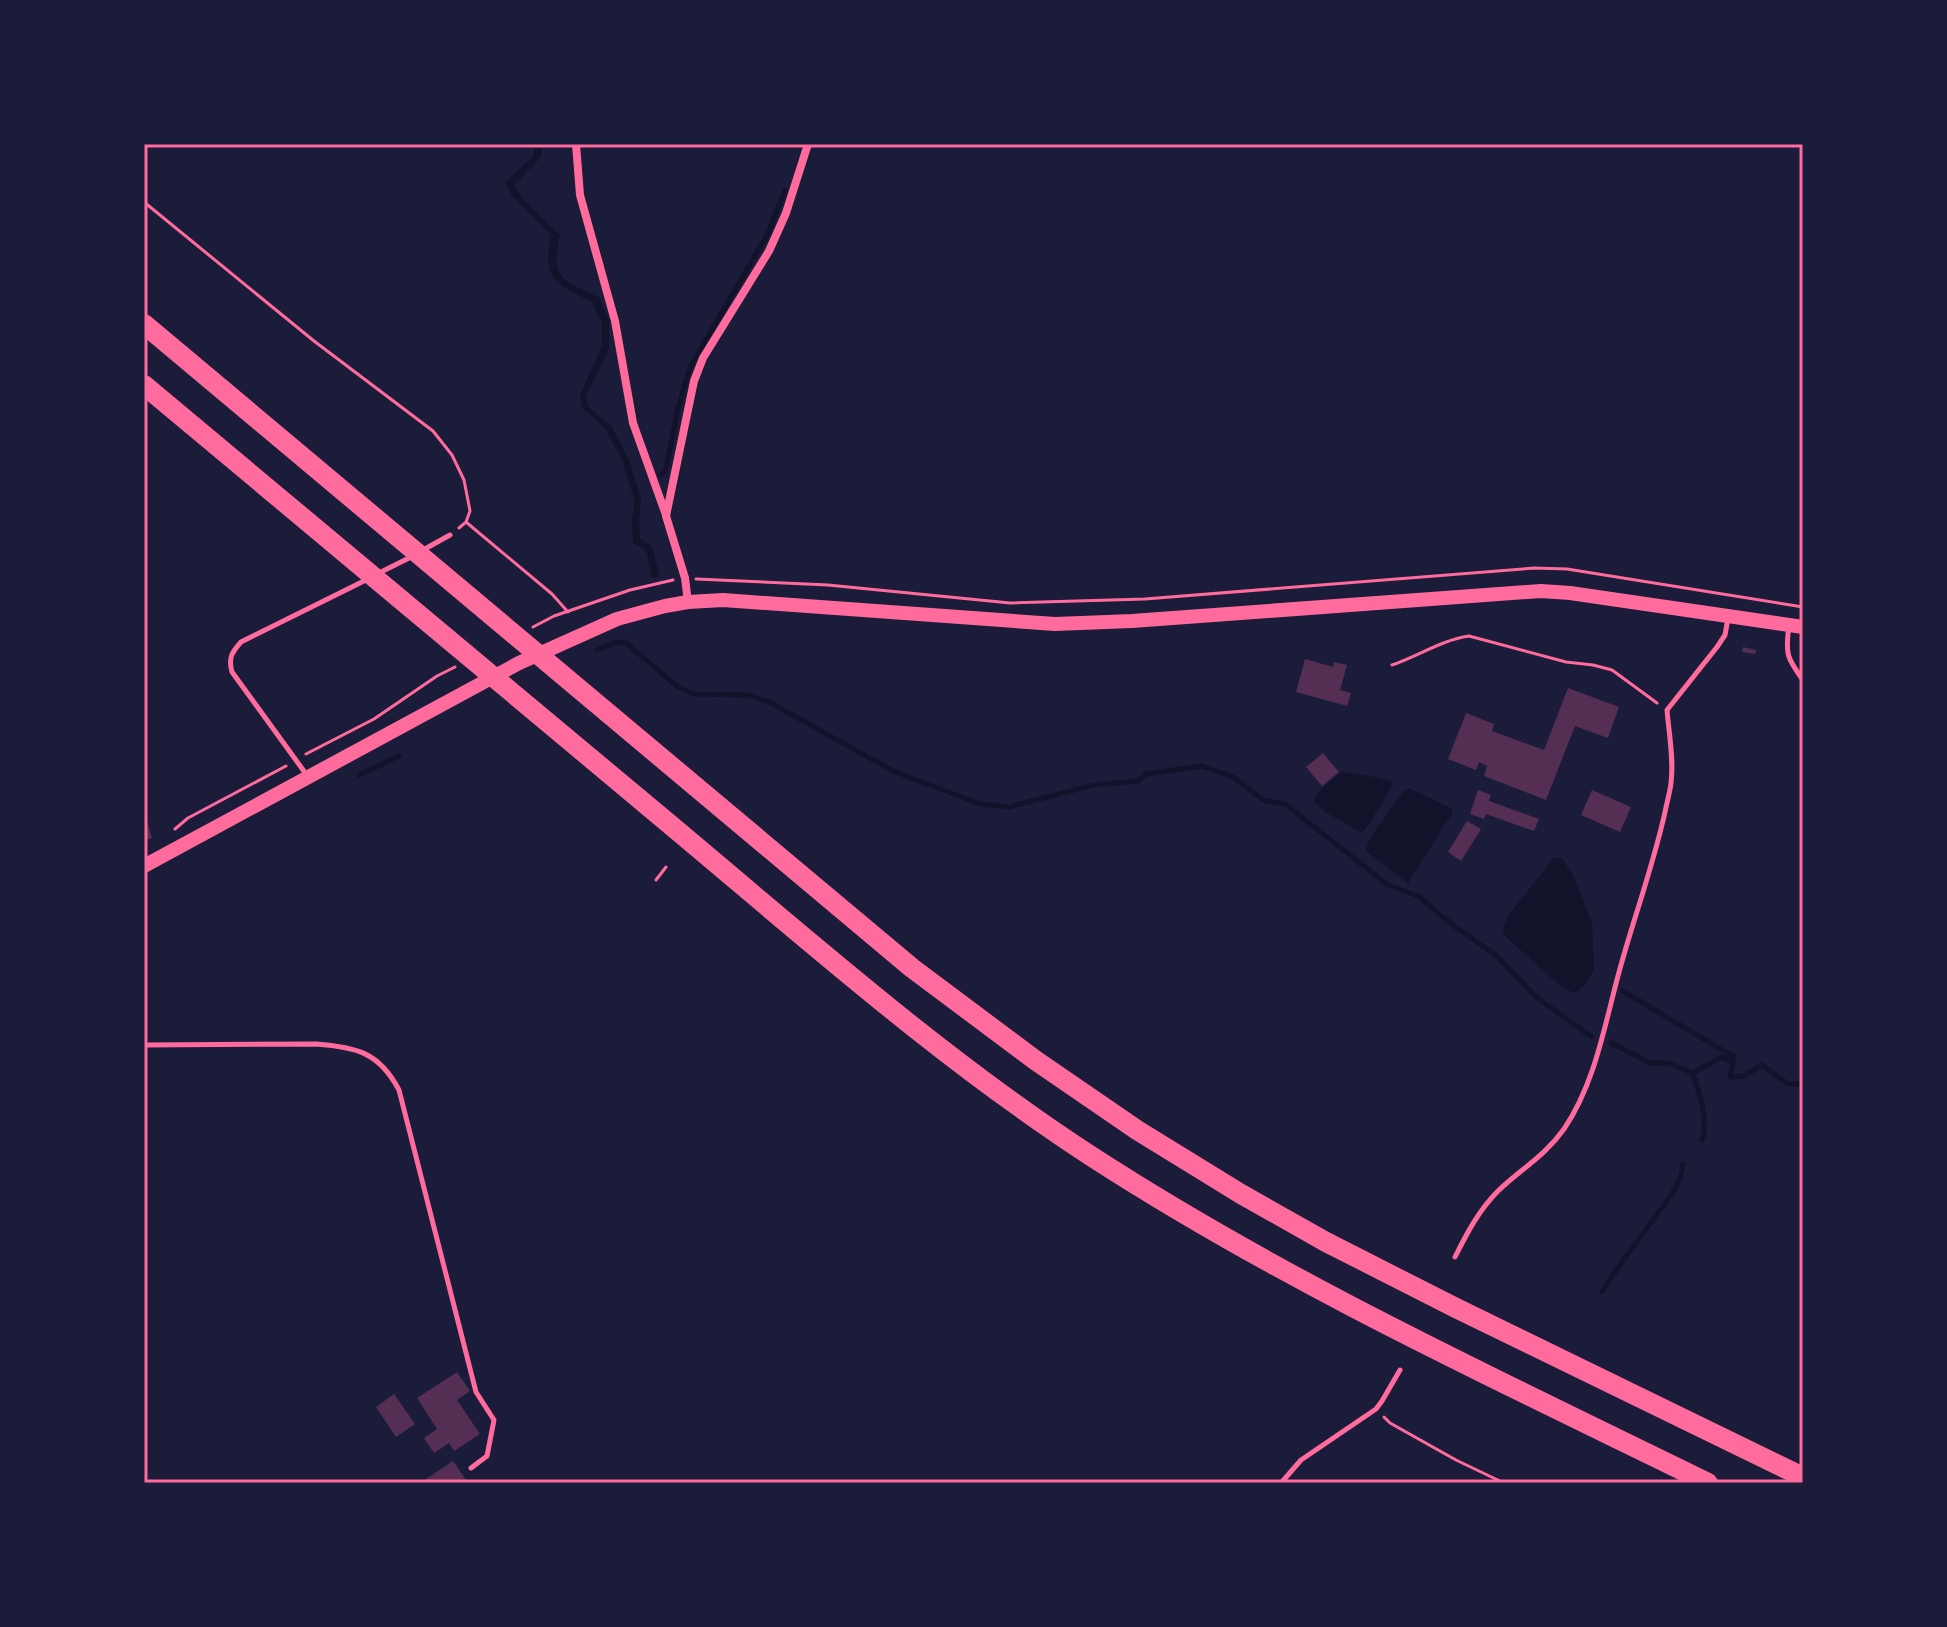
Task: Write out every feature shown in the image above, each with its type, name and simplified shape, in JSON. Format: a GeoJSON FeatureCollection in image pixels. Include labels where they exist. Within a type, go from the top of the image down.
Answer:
{"type":"FeatureCollection","features":[{"type":"Feature","properties":{"kind":"highway"},"geometry":{"type":"LineString","coordinates":[[144,324],[912,968],[1035,1060],[1150,1138],[1326,1242],[1803,1477]]}},
{"type":"Feature","properties":{"kind":"highway"},"geometry":{"type":"LineString","coordinates":[[144,385],[834,962],[969,1070],[1091,1156],[1215,1233],[1383,1324],[1708,1483]]}},
{"type":"Feature","properties":{"kind":"main road"},"geometry":{"type":"LineString","coordinates":[[144,866],[519,663],[617,619],[688,602],[762,602],[1055,624],[1541,591],[1796,626]]}},
{"type":"Feature","properties":{"kind":"street"},"geometry":{"type":"LineString","coordinates":[[576,144],[580,195],[615,321],[633,423],[666,516],[685,578],[688,602]]}},
{"type":"Feature","properties":{"kind":"street"},"geometry":{"type":"LineString","coordinates":[[666,516],[694,381],[703,358],[769,251],[786,213],[808,144]]}},
{"type":"Feature","properties":{"kind":"lane"},"geometry":{"type":"LineString","coordinates":[[307,776],[232,672],[231,653],[241,642],[339,595],[450,535]]}},
{"type":"Feature","properties":{"kind":"lane"},"geometry":{"type":"LineString","coordinates":[[1455,1257],[1481,1210],[1498,1191],[1547,1151],[1566,1126],[1592,1072],[1659,838],[1671,783],[1667,710],[1725,635],[1729,617]]}},
{"type":"Feature","properties":{"kind":"lane"},"geometry":{"type":"LineString","coordinates":[[1796,626],[1786,647],[1790,662],[1803,680]]}},
{"type":"Feature","properties":{"kind":"lane"},"geometry":{"type":"LineString","coordinates":[[144,1045],[342,1046],[377,1060],[390,1073],[399,1090],[476,1392],[494,1420],[487,1456],[471,1468]]}},
{"type":"Feature","properties":{"kind":"lane"},"geometry":{"type":"LineString","coordinates":[[1281,1483],[1301,1460],[1376,1409],[1400,1370]]}},
{"type":"Feature","properties":{"kind":"path"},"geometry":{"type":"LineString","coordinates":[[144,202],[314,341],[433,431],[452,455],[464,480],[470,511],[466,522],[450,535]]}},
{"type":"Feature","properties":{"kind":"path"},"geometry":{"type":"LineString","coordinates":[[466,522],[552,594],[568,612]]}},
{"type":"Feature","properties":{"kind":"path"},"geometry":{"type":"LineString","coordinates":[[1392,665],[1453,639],[1469,636],[1566,662],[1612,670],[1667,710]]}},
{"type":"Feature","properties":{"kind":"path"},"geometry":{"type":"LineString","coordinates":[[169,834],[188,818],[296,760]]}},
{"type":"Feature","properties":{"kind":"path"},"geometry":{"type":"LineString","coordinates":[[656,880],[666,867]]}},
{"type":"Feature","properties":{"kind":"path"},"geometry":{"type":"LineString","coordinates":[[1376,1409],[1390,1423],[1504,1483]]}},
{"type":"Feature","properties":{"kind":"shaded area"},"geometry":{"type":"Polygon","coordinates":[[[535,144],[543,144],[540,158],[514,185],[560,235],[556,261],[562,276],[576,287],[599,297],[609,321],[609,349],[586,397],[588,407],[611,425],[629,460],[641,499],[640,539],[652,546],[660,577],[652,578],[646,550],[633,543],[635,501],[622,460],[605,428],[582,408],[580,395],[602,346],[602,323],[592,302],[555,279],[549,262],[551,235],[513,197],[505,182],[533,157],[535,144]]]}},
{"type":"Feature","properties":{"kind":"shaded area"},"geometry":{"type":"Polygon","coordinates":[[[1342,772],[1392,782],[1365,830],[1360,832],[1314,802],[1318,792],[1342,772]]]}},
{"type":"Feature","properties":{"kind":"shaded area"},"geometry":{"type":"Polygon","coordinates":[[[1409,788],[1452,809],[1452,813],[1408,883],[1366,851],[1367,843],[1401,794],[1409,788]]]}},
{"type":"Feature","properties":{"kind":"shaded area"},"geometry":{"type":"Polygon","coordinates":[[[1555,857],[1562,858],[1575,879],[1592,923],[1594,971],[1581,989],[1573,993],[1556,982],[1503,932],[1507,918],[1555,857]]]}},
{"type":"Feature","properties":{"kind":"building"},"geometry":{"type":"Polygon","coordinates":[[[1743,647],[1756,650],[1755,654],[1742,652],[1743,647]]]}},
{"type":"Feature","properties":{"kind":"building"},"geometry":{"type":"Polygon","coordinates":[[[1305,659],[1333,667],[1334,662],[1347,665],[1340,690],[1351,693],[1347,706],[1296,692],[1305,659]]]}},
{"type":"Feature","properties":{"kind":"building"},"geometry":{"type":"Polygon","coordinates":[[[1568,688],[1619,707],[1608,738],[1575,726],[1546,800],[1484,776],[1487,766],[1479,762],[1476,770],[1448,759],[1466,713],[1494,724],[1492,731],[1544,750],[1568,688]]]}},
{"type":"Feature","properties":{"kind":"building"},"geometry":{"type":"Polygon","coordinates":[[[1323,753],[1339,772],[1322,786],[1306,767],[1323,753]]]}},
{"type":"Feature","properties":{"kind":"building"},"geometry":{"type":"Polygon","coordinates":[[[1478,790],[1491,795],[1489,801],[1539,819],[1534,831],[1486,814],[1484,819],[1470,814],[1478,790]]]}},
{"type":"Feature","properties":{"kind":"building"},"geometry":{"type":"Polygon","coordinates":[[[1592,790],[1631,807],[1620,832],[1581,815],[1592,790]]]}},
{"type":"Feature","properties":{"kind":"building"},"geometry":{"type":"Polygon","coordinates":[[[144,813],[152,838],[144,840],[144,813]]]}},
{"type":"Feature","properties":{"kind":"building"},"geometry":{"type":"Polygon","coordinates":[[[1467,821],[1481,829],[1461,861],[1448,852],[1467,821]]]}},
{"type":"Feature","properties":{"kind":"building"},"geometry":{"type":"Polygon","coordinates":[[[457,1372],[470,1391],[457,1400],[480,1434],[454,1451],[449,1443],[434,1453],[424,1438],[437,1429],[417,1398],[457,1372]]]}},
{"type":"Feature","properties":{"kind":"building"},"geometry":{"type":"Polygon","coordinates":[[[394,1394],[415,1424],[396,1437],[376,1407],[394,1394]]]}},
{"type":"Feature","properties":{"kind":"building"},"geometry":{"type":"Polygon","coordinates":[[[453,1461],[468,1483],[420,1483],[453,1461]]]}},
{"type":"Feature","properties":{"kind":"waterway"},"geometry":{"type":"LineString","coordinates":[[661,475],[666,469],[690,367],[767,235],[785,190]]}},
{"type":"Feature","properties":{"kind":"waterway"},"geometry":{"type":"LineString","coordinates":[[597,650],[617,642],[626,643],[678,687],[694,694],[748,695],[769,702],[893,771],[980,804],[1009,807],[1094,785],[1138,781],[1146,774],[1202,766],[1233,777],[1263,800],[1285,804],[1388,885],[1418,896],[1455,927],[1496,955],[1536,997],[1592,1037]]}},
{"type":"Feature","properties":{"kind":"waterway"},"geometry":{"type":"LineString","coordinates":[[359,775],[399,756]]}},
{"type":"Feature","properties":{"kind":"waterway"},"geometry":{"type":"LineString","coordinates":[[1623,991],[1734,1057],[1733,1062]]}},
{"type":"Feature","properties":{"kind":"waterway"},"geometry":{"type":"LineString","coordinates":[[1611,1043],[1650,1063],[1668,1063],[1693,1073],[1722,1057],[1733,1062],[1730,1077],[1744,1076],[1762,1065],[1788,1084],[1803,1084]]}},
{"type":"Feature","properties":{"kind":"waterway"},"geometry":{"type":"LineString","coordinates":[[1693,1073],[1704,1115],[1702,1140]]}},
{"type":"Feature","properties":{"kind":"waterway"},"geometry":{"type":"LineString","coordinates":[[1602,1292],[1674,1190],[1683,1164]]}}]}
